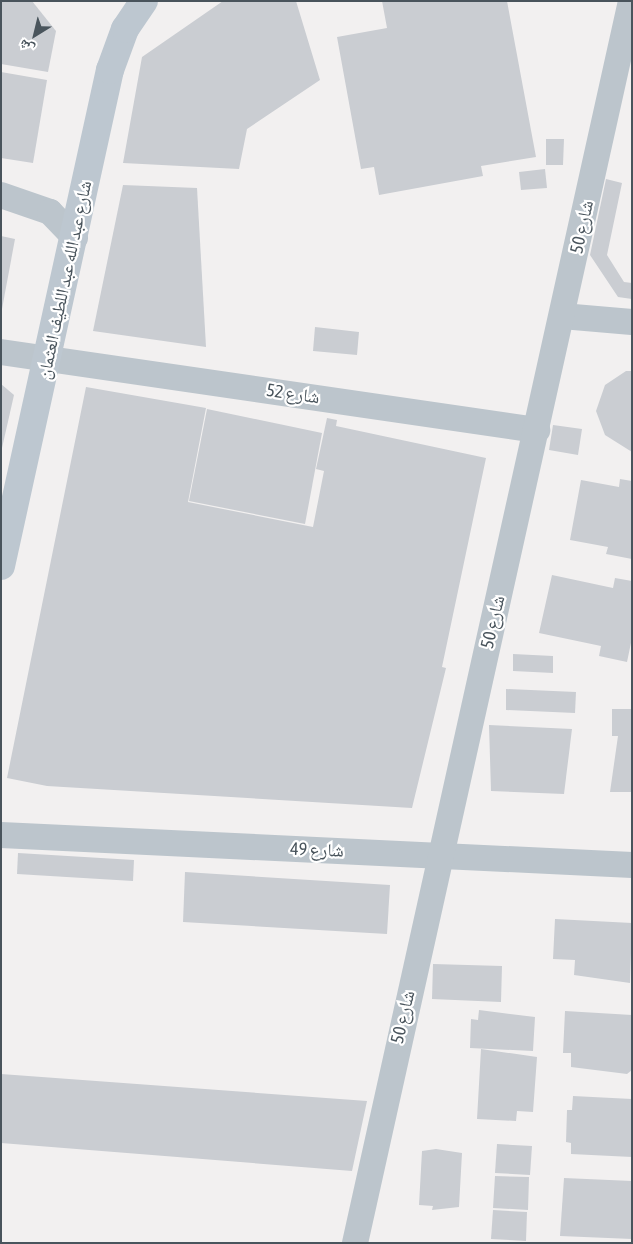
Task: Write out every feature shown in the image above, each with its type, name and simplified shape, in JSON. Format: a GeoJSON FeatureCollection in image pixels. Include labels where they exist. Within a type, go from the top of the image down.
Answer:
{"type":"FeatureCollection","features":[{"type":"Feature","properties":{"kind":"street","name":"شارع عبد الله عبد اللطيف العثمان"},"geometry":{"type":"LineString","coordinates":[[1,566],[110,70],[125,29],[144,1]]}},
{"type":"Feature","properties":{"kind":"street","name":"شارع 50"},"geometry":{"type":"LineString","coordinates":[[355,1243],[439,855],[537,430],[631,1]]}},
{"type":"Feature","properties":{"kind":"street"},"geometry":{"type":"LineString","coordinates":[[1,195],[50,212],[74,238]]}},
{"type":"Feature","properties":{"kind":"street"},"geometry":{"type":"LineString","coordinates":[[562,316],[632,322]]}},
{"type":"Feature","properties":{"kind":"street","name":"شارع 52"},"geometry":{"type":"LineString","coordinates":[[1,352],[537,430]]}},
{"type":"Feature","properties":{"kind":"street","name":"شارع 49"},"geometry":{"type":"LineString","coordinates":[[1,835],[632,865]]}},
{"type":"Feature","properties":{"kind":"building"},"geometry":{"type":"Polygon","coordinates":[[[1,1],[32,1],[56,31],[48,72],[1,64],[1,1]]]}},
{"type":"Feature","properties":{"kind":"building"},"geometry":{"type":"Polygon","coordinates":[[[223,1],[296,1],[320,80],[247,129],[239,169],[123,163],[142,57],[223,1]]]}},
{"type":"Feature","properties":{"kind":"building"},"geometry":{"type":"Polygon","coordinates":[[[382,1],[507,1],[536,157],[481,166],[483,176],[379,195],[374,167],[361,169],[337,37],[387,28],[382,1]]]}},
{"type":"Feature","properties":{"kind":"building"},"geometry":{"type":"Polygon","coordinates":[[[1,72],[47,80],[33,163],[1,158],[1,72]]]}},
{"type":"Feature","properties":{"kind":"building"},"geometry":{"type":"Polygon","coordinates":[[[546,139],[564,139],[563,165],[546,165],[546,139]]]}},
{"type":"Feature","properties":{"kind":"building"},"geometry":{"type":"Polygon","coordinates":[[[545,169],[547,188],[521,190],[519,172],[545,169]]]}},
{"type":"Feature","properties":{"kind":"building"},"geometry":{"type":"Polygon","coordinates":[[[606,179],[622,183],[607,255],[624,282],[632,283],[632,299],[618,297],[590,255],[606,179]]]}},
{"type":"Feature","properties":{"kind":"building"},"geometry":{"type":"Polygon","coordinates":[[[123,185],[197,188],[206,347],[93,331],[123,185]]]}},
{"type":"Feature","properties":{"kind":"building"},"geometry":{"type":"Polygon","coordinates":[[[1,236],[15,239],[2,309],[1,309],[1,236]]]}},
{"type":"Feature","properties":{"kind":"building"},"geometry":{"type":"Polygon","coordinates":[[[315,327],[359,332],[357,355],[313,351],[315,327]]]}},
{"type":"Feature","properties":{"kind":"building"},"geometry":{"type":"Polygon","coordinates":[[[626,371],[632,371],[632,452],[605,435],[596,411],[605,385],[626,371]]]}},
{"type":"Feature","properties":{"kind":"building"},"geometry":{"type":"Polygon","coordinates":[[[1,384],[14,395],[2,448],[1,448],[1,384]]]}},
{"type":"Feature","properties":{"kind":"building"},"geometry":{"type":"Polygon","coordinates":[[[86,387],[206,408],[188,502],[313,527],[324,471],[316,469],[327,418],[337,420],[336,426],[486,458],[442,667],[446,668],[412,808],[47,786],[7,778],[86,387]]]}},
{"type":"Feature","properties":{"kind":"building"},"geometry":{"type":"Polygon","coordinates":[[[207,409],[322,433],[305,524],[189,501],[207,409]]]}},
{"type":"Feature","properties":{"kind":"building"},"geometry":{"type":"Polygon","coordinates":[[[553,425],[582,429],[578,455],[549,450],[553,425]]]}},
{"type":"Feature","properties":{"kind":"building"},"geometry":{"type":"Polygon","coordinates":[[[620,479],[632,481],[632,559],[606,554],[608,547],[570,540],[581,480],[619,487],[620,479]]]}},
{"type":"Feature","properties":{"kind":"building"},"geometry":{"type":"Polygon","coordinates":[[[552,575],[613,588],[615,578],[632,581],[632,638],[627,662],[599,656],[601,646],[539,633],[552,575]]]}},
{"type":"Feature","properties":{"kind":"building"},"geometry":{"type":"Polygon","coordinates":[[[513,654],[553,656],[553,673],[513,671],[513,654]]]}},
{"type":"Feature","properties":{"kind":"building"},"geometry":{"type":"Polygon","coordinates":[[[506,689],[576,692],[575,713],[506,710],[506,689]]]}},
{"type":"Feature","properties":{"kind":"building"},"geometry":{"type":"Polygon","coordinates":[[[612,709],[632,709],[632,792],[610,792],[618,736],[612,736],[612,709]]]}},
{"type":"Feature","properties":{"kind":"building"},"geometry":{"type":"Polygon","coordinates":[[[489,725],[572,729],[564,794],[491,791],[489,725]]]}},
{"type":"Feature","properties":{"kind":"building"},"geometry":{"type":"Polygon","coordinates":[[[18,853],[134,860],[133,881],[17,874],[18,853]]]}},
{"type":"Feature","properties":{"kind":"building"},"geometry":{"type":"Polygon","coordinates":[[[185,872],[390,885],[387,934],[183,922],[185,872]]]}},
{"type":"Feature","properties":{"kind":"building"},"geometry":{"type":"Polygon","coordinates":[[[555,919],[632,923],[630,983],[574,975],[575,960],[553,959],[555,919]]]}},
{"type":"Feature","properties":{"kind":"building"},"geometry":{"type":"Polygon","coordinates":[[[433,964],[502,966],[501,1002],[432,999],[433,964]]]}},
{"type":"Feature","properties":{"kind":"building"},"geometry":{"type":"Polygon","coordinates":[[[479,1010],[535,1017],[533,1051],[470,1048],[471,1019],[478,1020],[479,1010]]]}},
{"type":"Feature","properties":{"kind":"building"},"geometry":{"type":"Polygon","coordinates":[[[565,1011],[632,1015],[632,1070],[627,1074],[571,1067],[571,1053],[563,1053],[565,1011]]]}},
{"type":"Feature","properties":{"kind":"building"},"geometry":{"type":"Polygon","coordinates":[[[481,1049],[537,1057],[533,1112],[517,1111],[516,1121],[477,1119],[481,1049]]]}},
{"type":"Feature","properties":{"kind":"building"},"geometry":{"type":"Polygon","coordinates":[[[1,1074],[367,1101],[352,1171],[1,1143],[1,1074]]]}},
{"type":"Feature","properties":{"kind":"building"},"geometry":{"type":"Polygon","coordinates":[[[573,1096],[632,1099],[632,1157],[571,1154],[571,1143],[566,1142],[567,1110],[572,1110],[573,1096]]]}},
{"type":"Feature","properties":{"kind":"building"},"geometry":{"type":"Polygon","coordinates":[[[497,1144],[532,1146],[530,1175],[495,1173],[497,1144]]]}},
{"type":"Feature","properties":{"kind":"building"},"geometry":{"type":"Polygon","coordinates":[[[436,1149],[462,1153],[459,1207],[432,1210],[433,1206],[419,1205],[422,1151],[436,1149]]]}},
{"type":"Feature","properties":{"kind":"building"},"geometry":{"type":"Polygon","coordinates":[[[495,1176],[529,1177],[528,1210],[493,1208],[495,1176]]]}},
{"type":"Feature","properties":{"kind":"building"},"geometry":{"type":"Polygon","coordinates":[[[564,1178],[632,1181],[632,1239],[560,1236],[564,1178]]]}},
{"type":"Feature","properties":{"kind":"building"},"geometry":{"type":"Polygon","coordinates":[[[493,1210],[527,1212],[526,1241],[491,1239],[493,1210]]]}}]}
